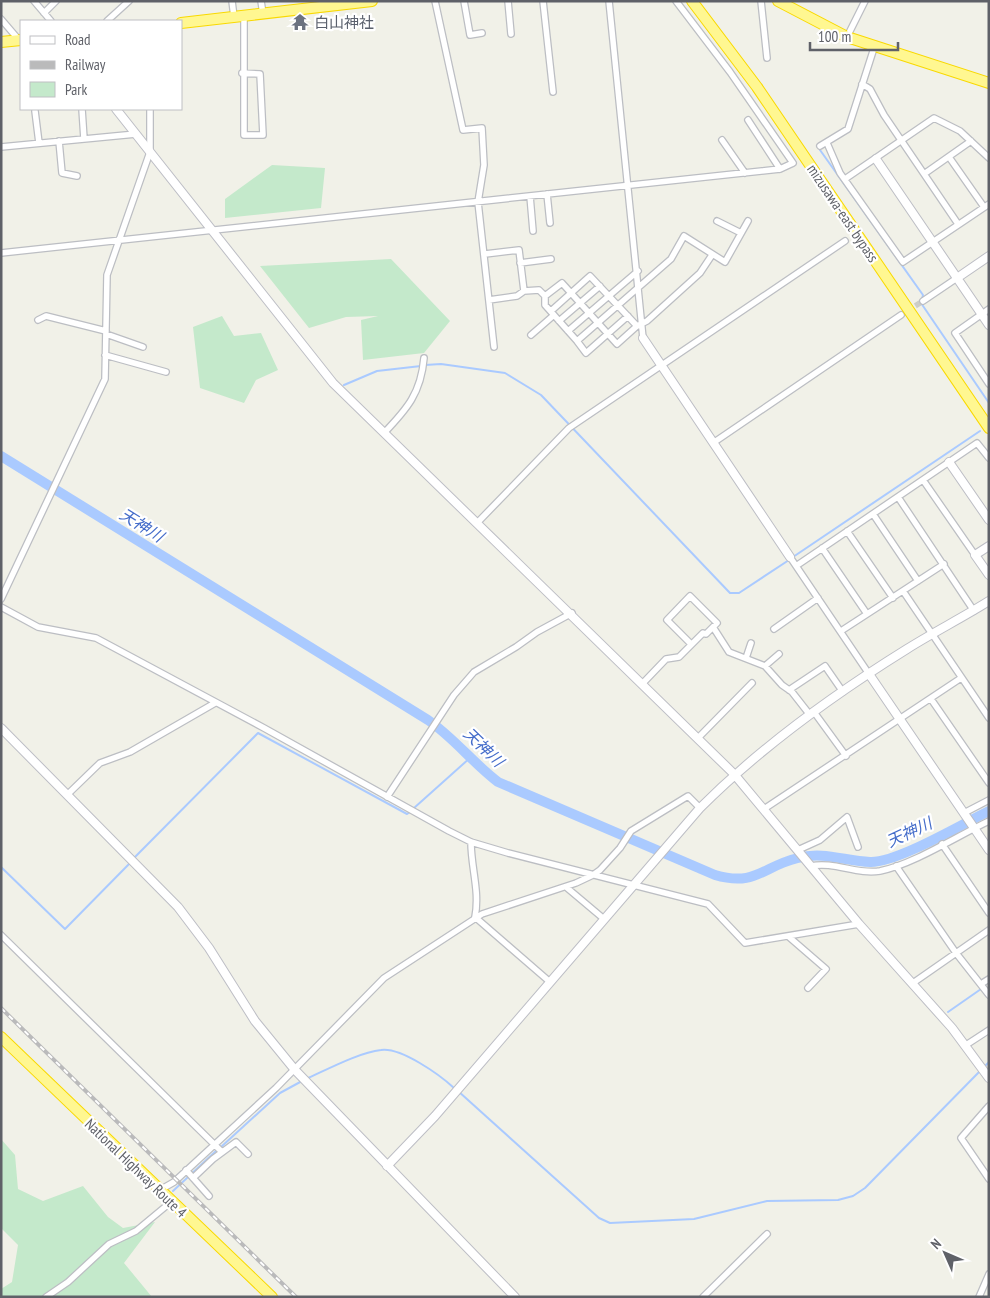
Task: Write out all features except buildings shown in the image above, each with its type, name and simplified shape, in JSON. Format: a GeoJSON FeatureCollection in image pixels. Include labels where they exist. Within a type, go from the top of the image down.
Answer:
{"type":"FeatureCollection","features":[{"type":"Feature","properties":{"kind":"highway"},"geometry":{"type":"LineString","coordinates":[[182,23],[372,1]]}},
{"type":"Feature","properties":{"kind":"highway","name":"mizusawa-east bypass"},"geometry":{"type":"LineString","coordinates":[[692,1],[757,87],[989,428]]}},
{"type":"Feature","properties":{"kind":"highway"},"geometry":{"type":"LineString","coordinates":[[778,1],[797,6],[847,37],[874,48],[989,82]]}},
{"type":"Feature","properties":{"kind":"highway"},"geometry":{"type":"LineString","coordinates":[[1,42],[20,40]]}},
{"type":"Feature","properties":{"kind":"highway","name":"National Highway Route 4"},"geometry":{"type":"LineString","coordinates":[[3,1043],[272,1297]]}},
{"type":"Feature","properties":{"kind":"street"},"geometry":{"type":"LineString","coordinates":[[34,1],[50,20]]}},
{"type":"Feature","properties":{"kind":"street"},"geometry":{"type":"LineString","coordinates":[[44,13],[56,1]]}},
{"type":"Feature","properties":{"kind":"street"},"geometry":{"type":"LineString","coordinates":[[108,20],[129,1]]}},
{"type":"Feature","properties":{"kind":"street"},"geometry":{"type":"LineString","coordinates":[[232,1],[239,17],[244,135],[263,135],[260,74],[242,73]]}},
{"type":"Feature","properties":{"kind":"street"},"geometry":{"type":"LineString","coordinates":[[261,1],[263,14]]}},
{"type":"Feature","properties":{"kind":"street"},"geometry":{"type":"LineString","coordinates":[[435,1],[463,130],[482,128],[484,165],[478,202],[494,347]]}},
{"type":"Feature","properties":{"kind":"street"},"geometry":{"type":"LineString","coordinates":[[464,1],[470,35],[482,33]]}},
{"type":"Feature","properties":{"kind":"street"},"geometry":{"type":"LineString","coordinates":[[508,1],[511,34]]}},
{"type":"Feature","properties":{"kind":"street"},"geometry":{"type":"LineString","coordinates":[[543,1],[554,92]]}},
{"type":"Feature","properties":{"kind":"street"},"geometry":{"type":"LineString","coordinates":[[608,1],[640,288],[639,325],[643,338],[989,850]]}},
{"type":"Feature","properties":{"kind":"street"},"geometry":{"type":"LineString","coordinates":[[1,253],[745,173],[780,169],[793,163],[730,72],[676,1]]}},
{"type":"Feature","properties":{"kind":"street"},"geometry":{"type":"LineString","coordinates":[[761,1],[767,58]]}},
{"type":"Feature","properties":{"kind":"street"},"geometry":{"type":"LineString","coordinates":[[847,37],[864,1]]}},
{"type":"Feature","properties":{"kind":"street"},"geometry":{"type":"LineString","coordinates":[[1,19],[20,40]]}},
{"type":"Feature","properties":{"kind":"street"},"geometry":{"type":"LineString","coordinates":[[820,146],[848,129],[874,48]]}},
{"type":"Feature","properties":{"kind":"street"},"geometry":{"type":"LineString","coordinates":[[862,84],[870,89],[901,141],[958,224]]}},
{"type":"Feature","properties":{"kind":"street"},"geometry":{"type":"LineString","coordinates":[[82,110],[84,139]]}},
{"type":"Feature","properties":{"kind":"street"},"geometry":{"type":"LineString","coordinates":[[117,110],[320,369],[384,434],[572,613],[734,774],[859,924],[913,983],[966,1046],[989,1078]]}},
{"type":"Feature","properties":{"kind":"street"},"geometry":{"type":"LineString","coordinates":[[1,599],[105,379],[107,275],[150,152],[150,110]]}},
{"type":"Feature","properties":{"kind":"street"},"geometry":{"type":"LineString","coordinates":[[35,111],[39,143]]}},
{"type":"Feature","properties":{"kind":"street"},"geometry":{"type":"LineString","coordinates":[[845,178],[876,159],[934,118],[960,131],[989,158]]}},
{"type":"Feature","properties":{"kind":"street"},"geometry":{"type":"LineString","coordinates":[[748,120],[780,169]]}},
{"type":"Feature","properties":{"kind":"street"},"geometry":{"type":"LineString","coordinates":[[1,147],[136,134]]}},
{"type":"Feature","properties":{"kind":"street"},"geometry":{"type":"LineString","coordinates":[[722,140],[745,173]]}},
{"type":"Feature","properties":{"kind":"street"},"geometry":{"type":"LineString","coordinates":[[59,141],[62,173],[77,176]]}},
{"type":"Feature","properties":{"kind":"street"},"geometry":{"type":"LineString","coordinates":[[924,174],[971,142]]}},
{"type":"Feature","properties":{"kind":"street"},"geometry":{"type":"LineString","coordinates":[[827,143],[845,178],[903,262],[986,205],[949,157]]}},
{"type":"Feature","properties":{"kind":"street"},"geometry":{"type":"LineString","coordinates":[[876,159],[957,278],[985,312],[989,325]]}},
{"type":"Feature","properties":{"kind":"street"},"geometry":{"type":"LineString","coordinates":[[547,194],[550,224]]}},
{"type":"Feature","properties":{"kind":"street"},"geometry":{"type":"LineString","coordinates":[[530,196],[533,231]]}},
{"type":"Feature","properties":{"kind":"street"},"geometry":{"type":"LineString","coordinates":[[717,221],[741,233]]}},
{"type":"Feature","properties":{"kind":"street"},"geometry":{"type":"LineString","coordinates":[[576,341],[672,259],[684,236],[725,262],[748,221]]}},
{"type":"Feature","properties":{"kind":"street"},"geometry":{"type":"LineString","coordinates":[[478,522],[572,426],[845,242]]}},
{"type":"Feature","properties":{"kind":"street"},"geometry":{"type":"LineString","coordinates":[[485,254],[519,250],[524,291]]}},
{"type":"Feature","properties":{"kind":"street"},"geometry":{"type":"LineString","coordinates":[[545,296],[562,283],[617,344],[700,273],[712,255]]}},
{"type":"Feature","properties":{"kind":"street"},"geometry":{"type":"LineString","coordinates":[[923,301],[989,256]]}},
{"type":"Feature","properties":{"kind":"street"},"geometry":{"type":"LineString","coordinates":[[520,263],[551,259]]}},
{"type":"Feature","properties":{"kind":"street"},"geometry":{"type":"LineString","coordinates":[[568,331],[638,271]]}},
{"type":"Feature","properties":{"kind":"street"},"geometry":{"type":"LineString","coordinates":[[531,336],[590,276],[617,306],[639,325]]}},
{"type":"Feature","properties":{"kind":"street"},"geometry":{"type":"LineString","coordinates":[[559,321],[600,286]]}},
{"type":"Feature","properties":{"kind":"street"},"geometry":{"type":"LineString","coordinates":[[489,300],[516,296],[524,291],[539,290],[545,296],[545,305],[586,353],[628,316]]}},
{"type":"Feature","properties":{"kind":"street"},"geometry":{"type":"LineString","coordinates":[[985,312],[955,334],[989,384]]}},
{"type":"Feature","properties":{"kind":"street"},"geometry":{"type":"LineString","coordinates":[[713,443],[902,315]]}},
{"type":"Feature","properties":{"kind":"street"},"geometry":{"type":"LineString","coordinates":[[38,320],[46,316],[106,333],[143,347]]}},
{"type":"Feature","properties":{"kind":"street"},"geometry":{"type":"LineString","coordinates":[[105,355],[166,372]]}},
{"type":"Feature","properties":{"kind":"street"},"geometry":{"type":"LineString","coordinates":[[384,434],[411,405],[422,376],[424,358]]}},
{"type":"Feature","properties":{"kind":"street"},"geometry":{"type":"LineString","coordinates":[[793,561],[822,548],[978,443],[989,458]]}},
{"type":"Feature","properties":{"kind":"street"},"geometry":{"type":"LineString","coordinates":[[949,462],[989,520]]}},
{"type":"Feature","properties":{"kind":"street"},"geometry":{"type":"LineString","coordinates":[[923,480],[989,575]]}},
{"type":"Feature","properties":{"kind":"street"},"geometry":{"type":"LineString","coordinates":[[898,497],[974,611]]}},
{"type":"Feature","properties":{"kind":"street"},"geometry":{"type":"LineString","coordinates":[[872,514],[918,581]]}},
{"type":"Feature","properties":{"kind":"street"},"geometry":{"type":"LineString","coordinates":[[847,531],[893,598]]}},
{"type":"Feature","properties":{"kind":"street"},"geometry":{"type":"LineString","coordinates":[[975,555],[989,546]]}},
{"type":"Feature","properties":{"kind":"street"},"geometry":{"type":"LineString","coordinates":[[822,548],[867,614]]}},
{"type":"Feature","properties":{"kind":"street"},"geometry":{"type":"LineString","coordinates":[[841,632],[944,564]]}},
{"type":"Feature","properties":{"kind":"street"},"geometry":{"type":"LineString","coordinates":[[903,591],[989,718]]}},
{"type":"Feature","properties":{"kind":"street"},"geometry":{"type":"LineString","coordinates":[[643,683],[666,659],[679,657],[703,632],[706,634],[717,623],[690,596],[667,620],[691,644]]}},
{"type":"Feature","properties":{"kind":"street"},"geometry":{"type":"LineString","coordinates":[[774,629],[818,598]]}},
{"type":"Feature","properties":{"kind":"street"},"geometry":{"type":"LineString","coordinates":[[387,1166],[434,1116],[666,846],[734,774],[780,735],[869,674],[989,601]]}},
{"type":"Feature","properties":{"kind":"street"},"geometry":{"type":"LineString","coordinates":[[1,607],[38,627],[96,638],[472,842],[632,886],[708,904],[745,944],[859,924]]}},
{"type":"Feature","properties":{"kind":"street"},"geometry":{"type":"LineString","coordinates":[[386,796],[454,695],[474,672],[537,632],[572,613]]}},
{"type":"Feature","properties":{"kind":"street"},"geometry":{"type":"LineString","coordinates":[[713,627],[730,652],[764,666],[789,690],[812,713],[846,756]]}},
{"type":"Feature","properties":{"kind":"street"},"geometry":{"type":"LineString","coordinates":[[746,658],[751,644]]}},
{"type":"Feature","properties":{"kind":"street"},"geometry":{"type":"LineString","coordinates":[[764,666],[779,654]]}},
{"type":"Feature","properties":{"kind":"street"},"geometry":{"type":"LineString","coordinates":[[789,690],[825,666],[843,692]]}},
{"type":"Feature","properties":{"kind":"street"},"geometry":{"type":"LineString","coordinates":[[764,809],[961,678]]}},
{"type":"Feature","properties":{"kind":"street"},"geometry":{"type":"LineString","coordinates":[[698,738],[752,684]]}},
{"type":"Feature","properties":{"kind":"street"},"geometry":{"type":"LineString","coordinates":[[931,699],[989,783]]}},
{"type":"Feature","properties":{"kind":"street"},"geometry":{"type":"LineString","coordinates":[[68,794],[100,763],[130,752],[216,703]]}},
{"type":"Feature","properties":{"kind":"street"},"geometry":{"type":"LineString","coordinates":[[1,728],[178,907],[209,948],[255,1021],[294,1070],[514,1297]]}},
{"type":"Feature","properties":{"kind":"street"},"geometry":{"type":"LineString","coordinates":[[160,1190],[190,1174],[384,978],[475,917],[566,887],[593,875],[620,848],[631,831],[688,796],[700,808]]}},
{"type":"Feature","properties":{"kind":"street"},"geometry":{"type":"LineString","coordinates":[[964,813],[989,800]]}},
{"type":"Feature","properties":{"kind":"street"},"geometry":{"type":"LineString","coordinates":[[798,850],[820,840],[847,817],[858,847]]}},
{"type":"Feature","properties":{"kind":"street"},"geometry":{"type":"LineString","coordinates":[[811,866],[821,864],[878,871],[896,866],[989,821]]}},
{"type":"Feature","properties":{"kind":"street"},"geometry":{"type":"LineString","coordinates":[[472,842],[471,861],[478,900],[475,917]]}},
{"type":"Feature","properties":{"kind":"street"},"geometry":{"type":"LineString","coordinates":[[942,844],[989,913]]}},
{"type":"Feature","properties":{"kind":"street"},"geometry":{"type":"LineString","coordinates":[[896,866],[956,953],[987,991]]}},
{"type":"Feature","properties":{"kind":"street"},"geometry":{"type":"LineString","coordinates":[[566,887],[604,919]]}},
{"type":"Feature","properties":{"kind":"street"},"geometry":{"type":"LineString","coordinates":[[475,917],[550,982]]}},
{"type":"Feature","properties":{"kind":"street"},"geometry":{"type":"LineString","coordinates":[[913,983],[989,930]]}},
{"type":"Feature","properties":{"kind":"street"},"geometry":{"type":"LineString","coordinates":[[1,935],[218,1147]]}},
{"type":"Feature","properties":{"kind":"street"},"geometry":{"type":"LineString","coordinates":[[789,937],[826,969],[808,988]]}},
{"type":"Feature","properties":{"kind":"street"},"geometry":{"type":"LineString","coordinates":[[980,984],[989,978]]}},
{"type":"Feature","properties":{"kind":"street"},"geometry":{"type":"LineString","coordinates":[[966,1046],[989,1030]]}},
{"type":"Feature","properties":{"kind":"street"},"geometry":{"type":"LineString","coordinates":[[989,1106],[961,1138],[989,1179]]}},
{"type":"Feature","properties":{"kind":"street"},"geometry":{"type":"LineString","coordinates":[[190,1174],[218,1147],[236,1142],[248,1154]]}},
{"type":"Feature","properties":{"kind":"street"},"geometry":{"type":"LineString","coordinates":[[190,1174],[209,1196]]}},
{"type":"Feature","properties":{"kind":"street"},"geometry":{"type":"LineString","coordinates":[[46,1297],[68,1282],[108,1244],[136,1231],[171,1202]]}},
{"type":"Feature","properties":{"kind":"street"},"geometry":{"type":"LineString","coordinates":[[703,1297],[767,1234]]}},
{"type":"Feature","properties":{"kind":"street"},"geometry":{"type":"LineString","coordinates":[[980,1297],[989,1274]]}},
{"type":"Feature","properties":{"kind":"green space"},"geometry":{"type":"Polygon","coordinates":[[[272,165],[325,168],[321,208],[225,218],[225,199],[272,165]]]}},
{"type":"Feature","properties":{"kind":"green space"},"geometry":{"type":"Polygon","coordinates":[[[391,259],[450,321],[424,353],[363,360],[361,320],[378,316],[346,317],[309,328],[260,266],[391,259]]]}},
{"type":"Feature","properties":{"kind":"green space"},"geometry":{"type":"Polygon","coordinates":[[[222,316],[234,336],[261,333],[278,370],[256,380],[244,403],[200,388],[193,327],[222,316]]]}},
{"type":"Feature","properties":{"kind":"green space"},"geometry":{"type":"Polygon","coordinates":[[[1,1139],[15,1155],[18,1189],[43,1201],[83,1186],[108,1217],[123,1228],[155,1222],[124,1263],[152,1297],[1,1297],[1,1289],[12,1282],[18,1245],[1,1228],[1,1139]]]}},
{"type":"Feature","properties":{"kind":"waterway"},"geometry":{"type":"LineString","coordinates":[[820,150],[923,295],[921,303],[989,403]]}},
{"type":"Feature","properties":{"kind":"waterway"},"geometry":{"type":"LineString","coordinates":[[425,365],[441,364],[505,373],[541,395],[730,593],[739,593],[789,560]]}},
{"type":"Feature","properties":{"kind":"waterway"},"geometry":{"type":"LineString","coordinates":[[344,385],[377,371],[421,366]]}},
{"type":"Feature","properties":{"kind":"waterway"},"geometry":{"type":"LineString","coordinates":[[793,557],[980,431]]}},
{"type":"Feature","properties":{"kind":"waterway","name":"天神川"},"geometry":{"type":"LineString","coordinates":[[1,456],[428,720],[498,782],[715,875],[740,879],[750,877],[786,862],[807,856],[825,856],[870,862],[882,861],[912,850],[989,811]]}},
{"type":"Feature","properties":{"kind":"waterway"},"geometry":{"type":"LineString","coordinates":[[134,858],[258,733],[407,814],[410,812]]}},
{"type":"Feature","properties":{"kind":"waterway"},"geometry":{"type":"LineString","coordinates":[[414,808],[471,757]]}},
{"type":"Feature","properties":{"kind":"waterway"},"geometry":{"type":"LineString","coordinates":[[1,867],[65,929],[131,862]]}},
{"type":"Feature","properties":{"kind":"waterway"},"geometry":{"type":"LineString","coordinates":[[948,1012],[981,989]]}},
{"type":"Feature","properties":{"kind":"waterway"},"geometry":{"type":"LineString","coordinates":[[306,1079],[363,1054],[389,1050],[420,1063],[454,1088]]}},
{"type":"Feature","properties":{"kind":"waterway"},"geometry":{"type":"LineString","coordinates":[[984,1067],[989,1062]]}},
{"type":"Feature","properties":{"kind":"waterway"},"geometry":{"type":"LineString","coordinates":[[458,1091],[599,1218],[610,1223],[694,1219],[767,1201],[838,1200],[853,1196],[865,1188],[981,1070]]}},
{"type":"Feature","properties":{"kind":"waterway"},"geometry":{"type":"LineString","coordinates":[[221,1147],[280,1093],[302,1081]]}},
{"type":"Feature","properties":{"kind":"waterway"},"geometry":{"type":"LineString","coordinates":[[173,1191],[217,1150]]}},
{"type":"Feature","properties":{"kind":"tunnel"},"geometry":{"type":"LineString","coordinates":[[901,315],[923,301]]}},
{"type":"Feature","properties":{"kind":"railway"},"geometry":{"type":"LineString","coordinates":[[1,1008],[296,1297]]}},
{"type":"Feature","properties":{"kind":"place","name":"白山神社"},"geometry":{"type":"Point","coordinates":[300,22]}}]}
